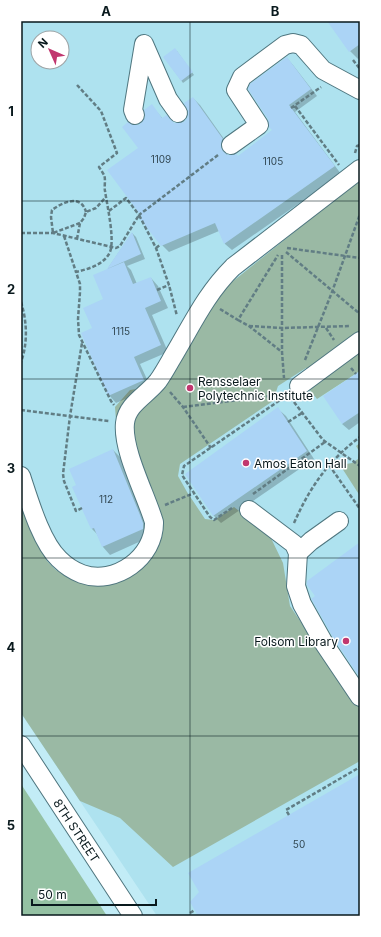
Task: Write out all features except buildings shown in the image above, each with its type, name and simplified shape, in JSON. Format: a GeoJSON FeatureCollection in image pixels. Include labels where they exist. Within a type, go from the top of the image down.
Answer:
{"type":"FeatureCollection","features":[{"type":"Feature","properties":{"kind":"street"},"geometry":{"type":"LineString","coordinates":[[231,145],[259,125],[236,90],[242,77],[285,45],[293,43],[301,45],[324,70],[360,90]]}},
{"type":"Feature","properties":{"kind":"street"},"geometry":{"type":"LineString","coordinates":[[135,115],[133,110],[144,44],[168,99],[178,113]]}},
{"type":"Feature","properties":{"kind":"street"},"geometry":{"type":"LineString","coordinates":[[21,476],[48,544],[59,559],[70,567],[82,574],[95,576],[108,575],[118,572],[136,561],[146,552],[152,540],[154,522],[128,448],[125,431],[119,418],[158,381],[213,288],[233,267],[360,169]]}},
{"type":"Feature","properties":{"kind":"street"},"geometry":{"type":"LineString","coordinates":[[291,391],[357,333]]}},
{"type":"Feature","properties":{"kind":"street"},"geometry":{"type":"LineString","coordinates":[[245,504],[294,544],[298,553],[296,586],[300,599],[325,645],[360,697]]}},
{"type":"Feature","properties":{"kind":"street"},"geometry":{"type":"LineString","coordinates":[[298,553],[311,541],[339,521]]}},
{"type":"Feature","properties":{"kind":"street","name":"8TH STREET"},"geometry":{"type":"LineString","coordinates":[[21,745],[134,916]]}},
{"type":"Feature","properties":{"kind":"path"},"geometry":{"type":"LineString","coordinates":[[353,60],[360,70]]}},
{"type":"Feature","properties":{"kind":"path"},"geometry":{"type":"LineString","coordinates":[[292,108],[336,77]]}},
{"type":"Feature","properties":{"kind":"path"},"geometry":{"type":"LineString","coordinates":[[76,272],[89,268],[104,260],[110,252],[109,211],[106,197],[105,176],[99,167],[117,153],[102,111],[77,85]]}},
{"type":"Feature","properties":{"kind":"path"},"geometry":{"type":"LineString","coordinates":[[295,106],[337,163]]}},
{"type":"Feature","properties":{"kind":"path"},"geometry":{"type":"LineString","coordinates":[[21,232],[53,233],[116,248],[120,246],[139,215],[231,145]]}},
{"type":"Feature","properties":{"kind":"path"},"geometry":{"type":"LineString","coordinates":[[86,212],[96,208],[106,197]]}},
{"type":"Feature","properties":{"kind":"path"},"geometry":{"type":"LineString","coordinates":[[109,211],[126,198],[139,215],[156,248],[169,285],[177,318],[189,329]]}},
{"type":"Feature","properties":{"kind":"path"},"geometry":{"type":"LineString","coordinates":[[53,233],[51,217],[52,210],[60,204],[68,201],[78,202],[83,205],[86,212],[80,223],[77,239]]}},
{"type":"Feature","properties":{"kind":"path"},"geometry":{"type":"LineString","coordinates":[[326,442],[245,504],[214,520],[206,511],[182,475],[184,466],[291,391],[304,363],[332,292],[360,214]]}},
{"type":"Feature","properties":{"kind":"path"},"geometry":{"type":"LineString","coordinates":[[53,233],[80,223]]}},
{"type":"Feature","properties":{"kind":"path"},"geometry":{"type":"LineString","coordinates":[[21,410],[70,416],[119,418],[120,412],[111,401],[82,342],[78,327],[80,284],[64,236]]}},
{"type":"Feature","properties":{"kind":"path"},"geometry":{"type":"LineString","coordinates":[[156,248],[160,245]]}},
{"type":"Feature","properties":{"kind":"path"},"geometry":{"type":"LineString","coordinates":[[287,248],[360,258]]}},
{"type":"Feature","properties":{"kind":"path"},"geometry":{"type":"LineString","coordinates":[[286,252],[360,314]]}},
{"type":"Feature","properties":{"kind":"path"},"geometry":{"type":"LineString","coordinates":[[238,320],[279,254]]}},
{"type":"Feature","properties":{"kind":"path"},"geometry":{"type":"LineString","coordinates":[[282,255],[282,352],[284,379],[302,413],[323,440],[360,466]]}},
{"type":"Feature","properties":{"kind":"path"},"geometry":{"type":"LineString","coordinates":[[157,290],[169,285]]}},
{"type":"Feature","properties":{"kind":"path"},"geometry":{"type":"LineString","coordinates":[[21,302],[26,323],[25,347],[21,362]]}},
{"type":"Feature","properties":{"kind":"path"},"geometry":{"type":"LineString","coordinates":[[232,316],[249,326],[282,352]]}},
{"type":"Feature","properties":{"kind":"path"},"geometry":{"type":"LineString","coordinates":[[249,326],[282,328],[318,327],[357,333]]}},
{"type":"Feature","properties":{"kind":"path"},"geometry":{"type":"LineString","coordinates":[[82,342],[70,416],[63,474],[64,481],[76,511],[82,508]]}},
{"type":"Feature","properties":{"kind":"path"},"geometry":{"type":"LineString","coordinates":[[183,406],[291,391]]}},
{"type":"Feature","properties":{"kind":"path"},"geometry":{"type":"LineString","coordinates":[[180,403],[211,448]]}},
{"type":"Feature","properties":{"kind":"path"},"geometry":{"type":"LineString","coordinates":[[288,422],[302,413]]}},
{"type":"Feature","properties":{"kind":"path"},"geometry":{"type":"LineString","coordinates":[[287,538],[308,494],[340,452],[360,437]]}},
{"type":"Feature","properties":{"kind":"path"},"geometry":{"type":"LineString","coordinates":[[329,465],[360,509]]}},
{"type":"Feature","properties":{"kind":"path"},"geometry":{"type":"LineString","coordinates":[[151,511],[194,493]]}},
{"type":"Feature","properties":{"kind":"path"},"geometry":{"type":"LineString","coordinates":[[289,815],[286,810],[360,767]]}},
{"type":"Feature","properties":{"kind":"path"},"geometry":{"type":"LineString","coordinates":[[190,913],[195,910]]}},
{"type":"Feature","properties":{"kind":"shaded area","name":"Rensselaer Polytechnic Institute"},"geometry":{"type":"Polygon","coordinates":[[[21,21],[360,21],[360,916],[157,916],[21,713],[21,21]]]}},
{"type":"Feature","properties":{"kind":"green space"},"geometry":{"type":"Polygon","coordinates":[[[360,181],[360,371],[317,399],[308,388],[312,381],[306,368],[278,386],[273,401],[180,464],[178,476],[205,519],[214,520],[234,507],[269,534],[283,563],[290,606],[360,709],[360,761],[173,867],[120,818],[80,801],[21,713],[21,500],[47,561],[56,570],[69,578],[92,584],[133,574],[147,564],[155,551],[124,462],[115,407],[130,390],[136,389],[155,372],[181,323],[349,188],[360,181]]]}},
{"type":"Feature","properties":{"kind":"green space"},"geometry":{"type":"Polygon","coordinates":[[[360,443],[360,496],[340,465],[352,463],[358,459],[359,451],[356,446],[360,443]]]}},
{"type":"Feature","properties":{"kind":"green space"},"geometry":{"type":"Polygon","coordinates":[[[21,784],[107,916],[21,916],[21,784]]]}},
{"type":"Feature","properties":{"kind":"place","name":"Rensselaer Polytechnic Institute"},"geometry":{"type":"Point","coordinates":[190,388]}},
{"type":"Feature","properties":{"kind":"place","name":"Amos Eaton Hall"},"geometry":{"type":"Point","coordinates":[246,463]}},
{"type":"Feature","properties":{"kind":"place","name":"Folsom Library"},"geometry":{"type":"Point","coordinates":[346,641]}}]}
